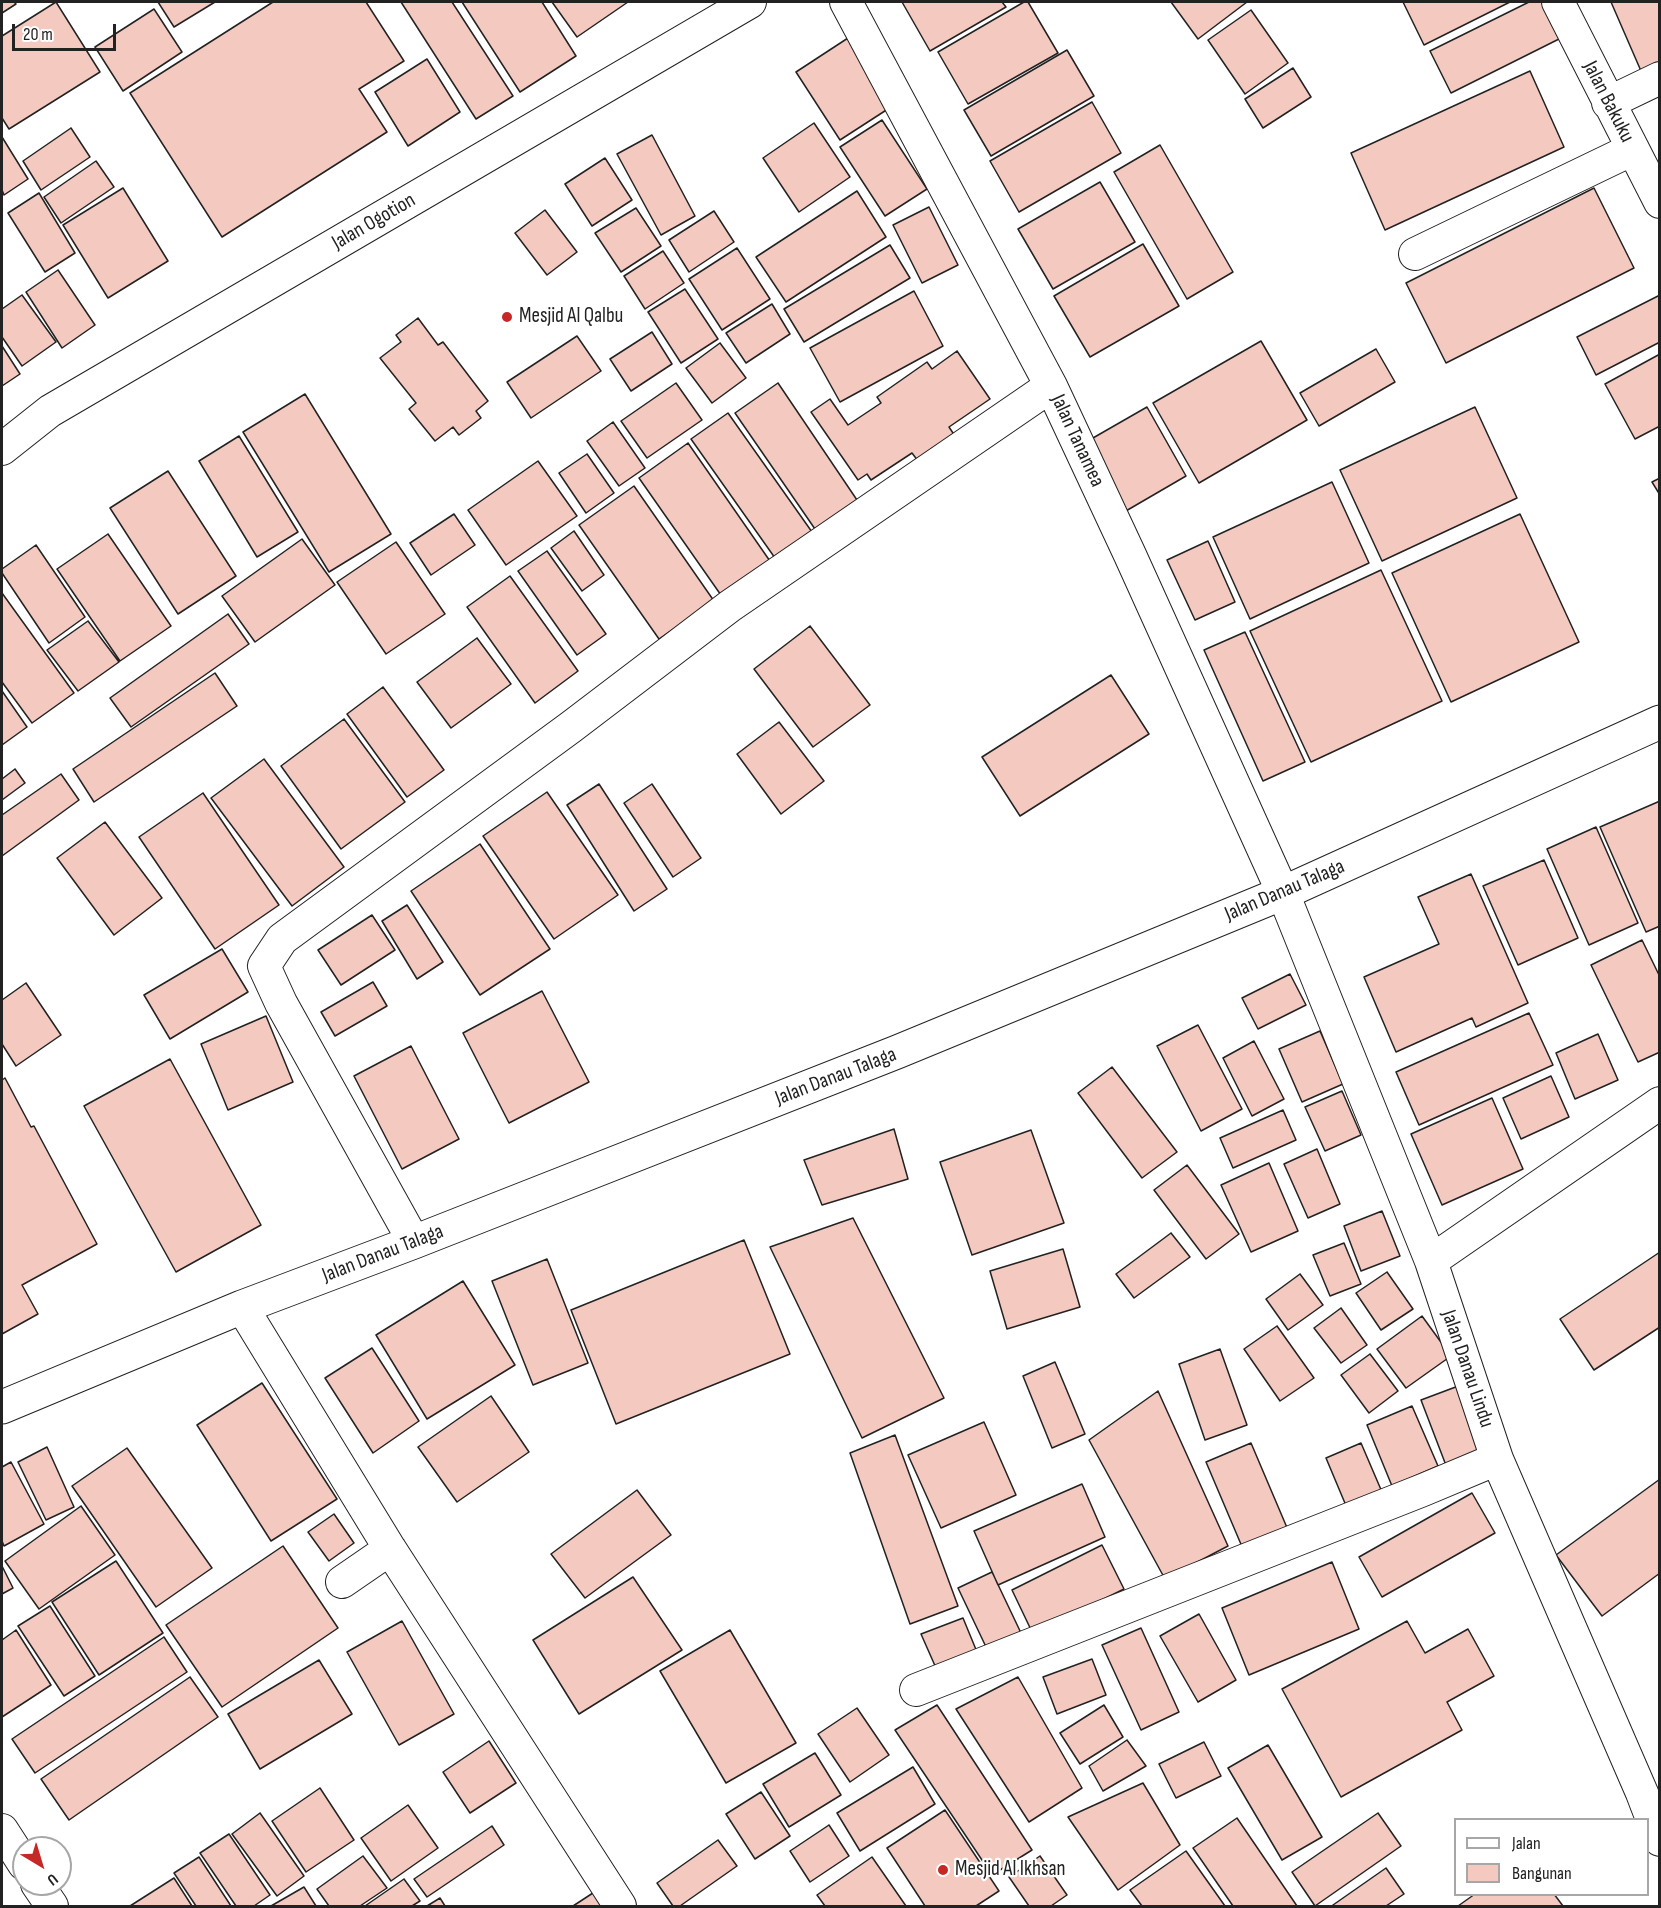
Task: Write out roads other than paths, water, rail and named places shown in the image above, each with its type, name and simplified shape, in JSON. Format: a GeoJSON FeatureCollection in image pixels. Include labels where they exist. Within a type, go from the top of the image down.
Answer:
{"type":"FeatureCollection","features":[{"type":"Feature","properties":{"kind":"street","name":"Jalan Ogotion"},"geometry":{"type":"LineString","coordinates":[[2,448],[50,411],[750,2]]}},
{"type":"Feature","properties":{"kind":"street","name":"Jalan Tanamea"},"geometry":{"type":"LineString","coordinates":[[846,2],[1051,386],[1283,893]]}},
{"type":"Feature","properties":{"kind":"street","name":"Jalan Bakuku"},"geometry":{"type":"LineString","coordinates":[[1558,2],[1659,202]]}},
{"type":"Feature","properties":{"kind":"street"},"geometry":{"type":"LineString","coordinates":[[1608,103],[1659,78]]}},
{"type":"Feature","properties":{"kind":"street"},"geometry":{"type":"LineString","coordinates":[[1415,254],[1633,149]]}},
{"type":"Feature","properties":{"kind":"street"},"geometry":{"type":"LineString","coordinates":[[414,1242],[281,1003],[264,966],[282,939],[571,728],[729,606],[1051,386]]}},
{"type":"Feature","properties":{"kind":"street","name":"Jalan Danau Talaga"},"geometry":{"type":"LineString","coordinates":[[2,1407],[242,1307],[414,1242],[897,1052],[1283,893],[1659,722]]}},
{"type":"Feature","properties":{"kind":"street","name":"Jalan Danau Lindu"},"geometry":{"type":"LineString","coordinates":[[1283,893],[1431,1261],[1497,1459],[1651,1789],[1659,1840]]}},
{"type":"Feature","properties":{"kind":"street"},"geometry":{"type":"LineString","coordinates":[[1431,1261],[1659,1103]]}},
{"type":"Feature","properties":{"kind":"street"},"geometry":{"type":"LineString","coordinates":[[242,1307],[390,1549],[620,1906]]}},
{"type":"Feature","properties":{"kind":"street"},"geometry":{"type":"LineString","coordinates":[[916,1689],[1497,1459]]}},
{"type":"Feature","properties":{"kind":"street"},"geometry":{"type":"LineString","coordinates":[[342,1582],[390,1549]]}},
{"type":"Feature","properties":{"kind":"street"},"geometry":{"type":"LineString","coordinates":[[2,1830],[12,1845]]}},
{"type":"Feature","properties":{"kind":"place","name":"Mesjid Al Qalbu"},"geometry":{"type":"Point","coordinates":[507,317]}},
{"type":"Feature","properties":{"kind":"place","name":"Mesjid Al Ikhsan"},"geometry":{"type":"Point","coordinates":[943,1870]}}]}
